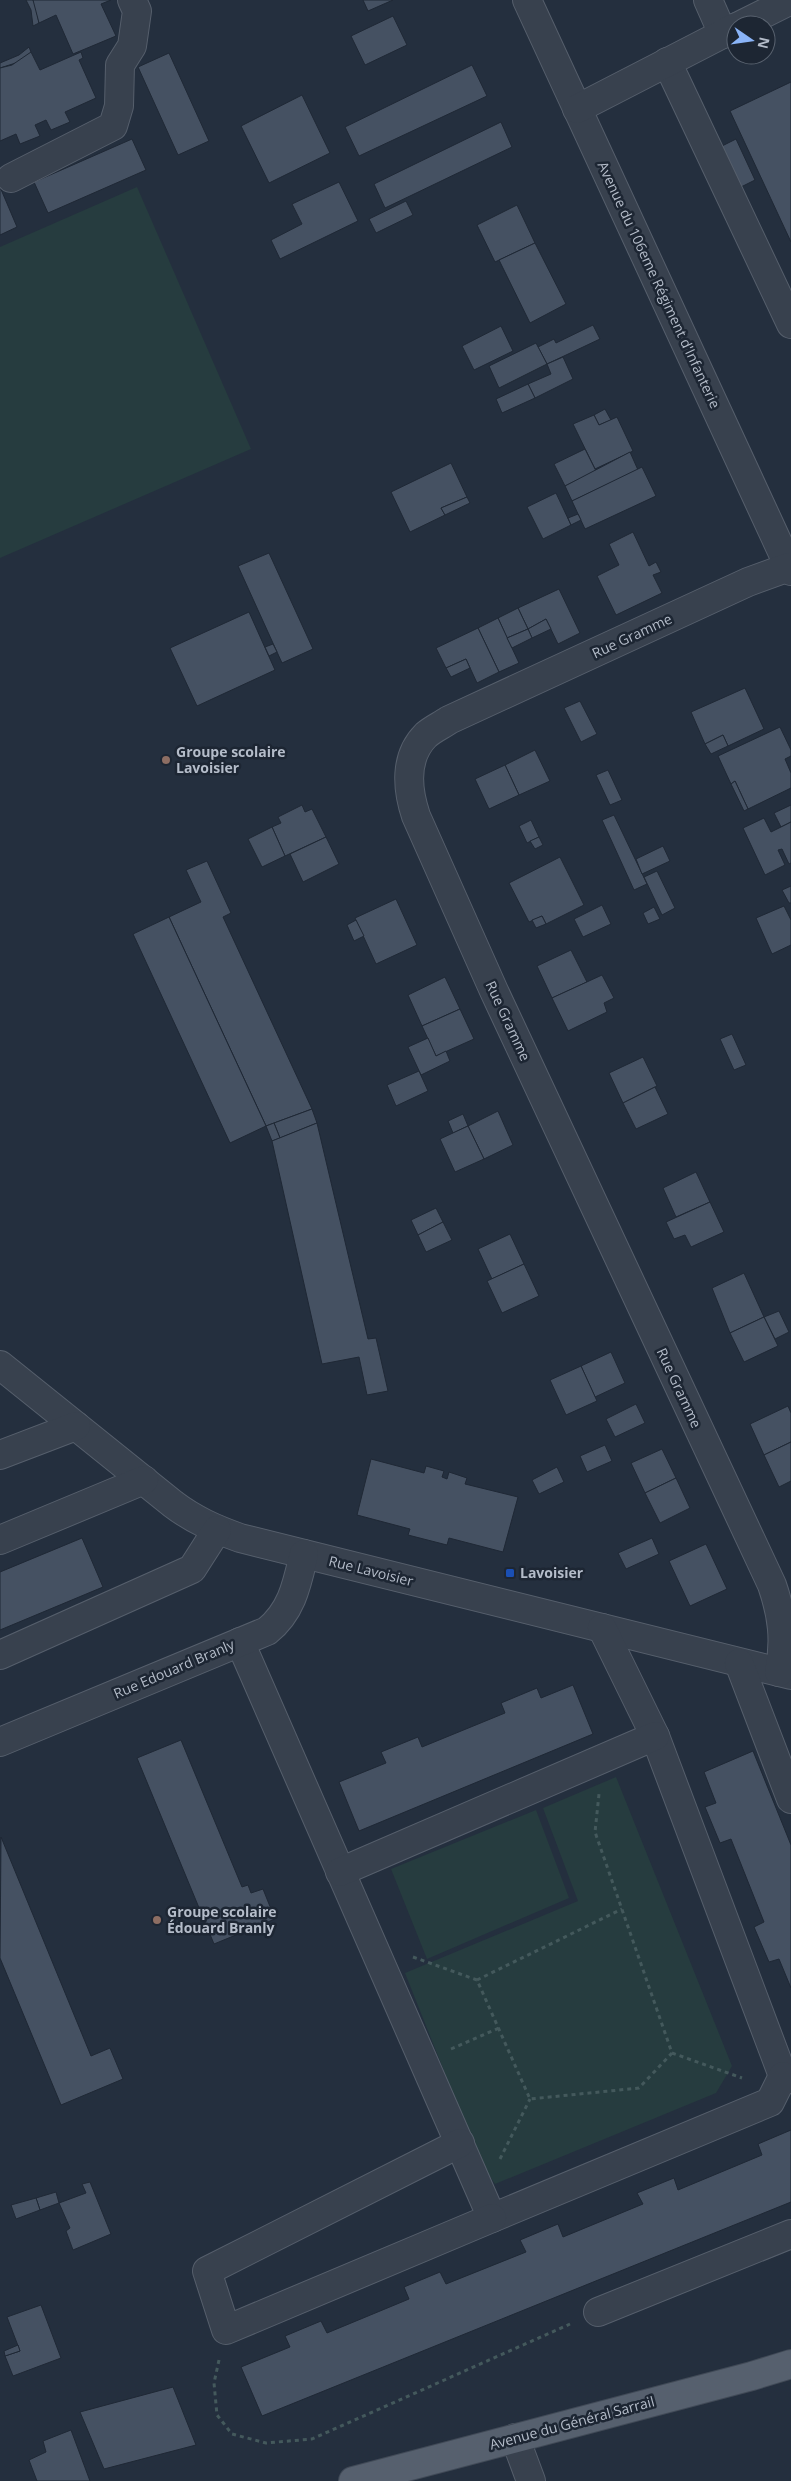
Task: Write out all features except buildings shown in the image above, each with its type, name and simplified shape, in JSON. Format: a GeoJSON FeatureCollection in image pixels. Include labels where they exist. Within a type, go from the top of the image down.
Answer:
{"type":"FeatureCollection","features":[{"type":"Feature","properties":{"kind":"main road","name":"Avenue du Général Sarrail"},"geometry":{"type":"LineString","coordinates":[[353,2481],[752,2376],[791,2364]]}},
{"type":"Feature","properties":{"kind":"street"},"geometry":{"type":"LineString","coordinates":[[11,178],[113,126],[119,106],[120,66],[132,46],[137,10],[132,0]]}},
{"type":"Feature","properties":{"kind":"street","name":"Avenue du 106eme Régiment d'Infanterie"},"geometry":{"type":"LineString","coordinates":[[527,0],[790,569]]}},
{"type":"Feature","properties":{"kind":"street"},"geometry":{"type":"LineString","coordinates":[[708,0],[726,21]]}},
{"type":"Feature","properties":{"kind":"street"},"geometry":{"type":"LineString","coordinates":[[761,15],[791,0]]}},
{"type":"Feature","properties":{"kind":"street"},"geometry":{"type":"LineString","coordinates":[[577,109],[726,32]]}},
{"type":"Feature","properties":{"kind":"street"},"geometry":{"type":"LineString","coordinates":[[667,62],[791,324]]}},
{"type":"Feature","properties":{"kind":"street","name":"Rue Gramme"},"geometry":{"type":"LineString","coordinates":[[785,1673],[782,1657],[782,1621],[772,1585],[494,991],[408,794],[409,772],[415,752],[426,735],[449,720],[748,582],[790,569]]}},
{"type":"Feature","properties":{"kind":"street","name":"Rue Lavoisier"},"geometry":{"type":"LineString","coordinates":[[0,1365],[194,1520],[217,1530],[304,1554],[785,1673]]}},
{"type":"Feature","properties":{"kind":"street"},"geometry":{"type":"LineString","coordinates":[[0,1455],[76,1426]]}},
{"type":"Feature","properties":{"kind":"street"},"geometry":{"type":"LineString","coordinates":[[0,1540],[144,1480]]}},
{"type":"Feature","properties":{"kind":"street"},"geometry":{"type":"LineString","coordinates":[[0,1655],[192,1569],[217,1530]]}},
{"type":"Feature","properties":{"kind":"street","name":"Rue Edouard Branly"},"geometry":{"type":"LineString","coordinates":[[0,1742],[267,1631],[280,1620],[290,1606],[304,1554]]}},
{"type":"Feature","properties":{"kind":"street"},"geometry":{"type":"LineString","coordinates":[[460,2144],[208,2271],[226,2330],[488,2206],[770,2102],[783,2082],[655,1736],[602,1628]]}},
{"type":"Feature","properties":{"kind":"street"},"geometry":{"type":"LineString","coordinates":[[240,1642],[488,2206]]}},
{"type":"Feature","properties":{"kind":"street"},"geometry":{"type":"LineString","coordinates":[[739,1663],[791,1799]]}},
{"type":"Feature","properties":{"kind":"street"},"geometry":{"type":"LineString","coordinates":[[340,1872],[655,1736]]}},
{"type":"Feature","properties":{"kind":"street"},"geometry":{"type":"LineString","coordinates":[[598,2312],[791,2234]]}},
{"type":"Feature","properties":{"kind":"street"},"geometry":{"type":"LineString","coordinates":[[515,2438],[531,2481]]}},
{"type":"Feature","properties":{"kind":"path"},"geometry":{"type":"LineString","coordinates":[[603,1758],[595,1832],[672,2053]]}},
{"type":"Feature","properties":{"kind":"path"},"geometry":{"type":"LineString","coordinates":[[370,1941],[477,1980],[622,1909]]}},
{"type":"Feature","properties":{"kind":"path"},"geometry":{"type":"LineString","coordinates":[[477,1980],[530,2099],[488,2206]]}},
{"type":"Feature","properties":{"kind":"path"},"geometry":{"type":"LineString","coordinates":[[423,2061],[498,2028]]}},
{"type":"Feature","properties":{"kind":"path"},"geometry":{"type":"LineString","coordinates":[[672,2053],[783,2082]]}},
{"type":"Feature","properties":{"kind":"path"},"geometry":{"type":"LineString","coordinates":[[530,2099],[639,2088],[672,2053]]}},
{"type":"Feature","properties":{"kind":"path"},"geometry":{"type":"LineString","coordinates":[[226,2330],[214,2383],[217,2415],[232,2434],[266,2443],[312,2438],[598,2312]]}},
{"type":"Feature","properties":{"kind":"green space"},"geometry":{"type":"Polygon","coordinates":[[[137,187],[251,449],[0,558],[0,247],[137,187]]]}},
{"type":"Feature","properties":{"kind":"green space"},"geometry":{"type":"Polygon","coordinates":[[[616,1777],[732,2066],[716,2093],[495,2184],[481,2164],[405,1973],[578,1901],[543,1808],[616,1777]]]}},
{"type":"Feature","properties":{"kind":"green space"},"geometry":{"type":"Polygon","coordinates":[[[536,1810],[569,1898],[427,1959],[391,1869],[536,1810]]]}},
{"type":"Feature","properties":{"kind":"place","name":"Groupe scolaire Lavoisier"},"geometry":{"type":"Point","coordinates":[166,760]}},
{"type":"Feature","properties":{"kind":"place","name":"Lavoisier"},"geometry":{"type":"Point","coordinates":[510,1573]}},
{"type":"Feature","properties":{"kind":"place","name":"Groupe scolaire Édouard Branly"},"geometry":{"type":"Point","coordinates":[157,1920]}}]}
